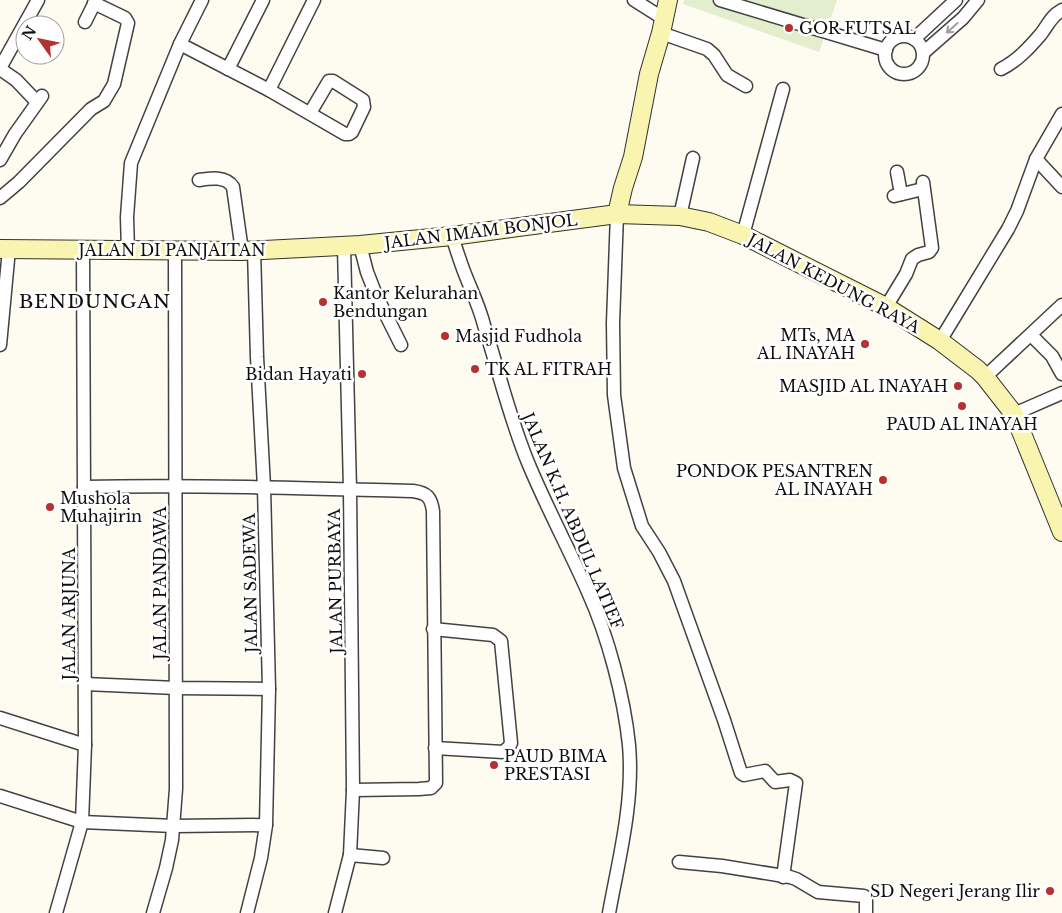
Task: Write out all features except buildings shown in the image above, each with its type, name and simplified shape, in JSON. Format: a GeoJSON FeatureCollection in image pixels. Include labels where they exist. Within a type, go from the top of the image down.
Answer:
{"type":"FeatureCollection","features":[{"type":"Feature","properties":{"kind":"street"},"geometry":{"type":"LineString","coordinates":[[0,160],[15,134],[40,99],[0,69],[38,0]]}},
{"type":"Feature","properties":{"kind":"street"},"geometry":{"type":"LineString","coordinates":[[128,252],[127,217],[131,164],[180,44],[202,0]]}},
{"type":"Feature","properties":{"kind":"street"},"geometry":{"type":"LineString","coordinates":[[228,70],[263,0]]}},
{"type":"Feature","properties":{"kind":"street"},"geometry":{"type":"LineString","coordinates":[[269,90],[314,0]]}},
{"type":"Feature","properties":{"kind":"street"},"geometry":{"type":"LineString","coordinates":[[634,0],[662,26],[708,49],[727,75],[746,86]]}},
{"type":"Feature","properties":{"kind":"street"},"geometry":{"type":"LineString","coordinates":[[668,0],[617,214],[613,323],[614,396],[624,468],[642,526],[660,552],[674,581],[741,773],[744,775],[765,771],[775,782],[790,780],[796,783],[783,877]]}},
{"type":"Feature","properties":{"kind":"street"},"geometry":{"type":"LineString","coordinates":[[720,0],[886,50]]}},
{"type":"Feature","properties":{"kind":"street"},"geometry":{"type":"LineString","coordinates":[[914,39],[956,0]]}},
{"type":"Feature","properties":{"kind":"street"},"geometry":{"type":"LineString","coordinates":[[923,54],[963,18],[978,0]]}},
{"type":"Feature","properties":{"kind":"street"},"geometry":{"type":"LineString","coordinates":[[0,198],[91,109],[104,101],[114,84],[128,23],[125,18],[95,2],[85,22]]}},
{"type":"Feature","properties":{"kind":"street"},"geometry":{"type":"LineString","coordinates":[[1002,70],[1018,59],[1043,32],[1054,16],[1062,10]]}},
{"type":"Feature","properties":{"kind":"street"},"geometry":{"type":"LineString","coordinates":[[909,36],[922,48],[923,54],[920,65],[911,73],[905,74],[889,67],[885,56],[886,50],[892,40],[897,37],[909,36]]}},
{"type":"Feature","properties":{"kind":"street"},"geometry":{"type":"LineString","coordinates":[[180,44],[269,90],[345,134],[352,132],[365,103],[333,81],[329,81],[310,113]]}},
{"type":"Feature","properties":{"kind":"street"},"geometry":{"type":"LineString","coordinates":[[743,235],[783,89]]}},
{"type":"Feature","properties":{"kind":"street"},"geometry":{"type":"LineString","coordinates":[[940,341],[1008,229],[1017,211],[1036,160],[1062,114]]}},
{"type":"Feature","properties":{"kind":"street"},"geometry":{"type":"LineString","coordinates":[[680,216],[693,158]]}},
{"type":"Feature","properties":{"kind":"street"},"geometry":{"type":"LineString","coordinates":[[1036,160],[1062,187]]}},
{"type":"Feature","properties":{"kind":"street"},"geometry":{"type":"LineString","coordinates":[[886,307],[908,270],[912,259],[929,252],[932,248],[923,186],[898,195],[897,172]]}},
{"type":"Feature","properties":{"kind":"street","name":"JALAN SADEWA"},"geometry":{"type":"LineString","coordinates":[[199,180],[218,179],[228,181],[233,187],[248,251],[257,357],[264,487],[269,689],[266,825],[261,858],[247,913]]}},
{"type":"Feature","properties":{"kind":"street","name":"JALAN KEDUNG RAYA"},"geometry":{"type":"LineString","coordinates":[[617,214],[680,216],[709,222],[743,235],[886,307],[961,356],[985,376],[1014,414],[1062,532]]}},
{"type":"Feature","properties":{"kind":"street","name":"JALAN IMAM BONJOL"},"geometry":{"type":"LineString","coordinates":[[352,246],[452,236],[617,214]]}},
{"type":"Feature","properties":{"kind":"street","name":"JALAN K.H. ABDUL LATIEF"},"geometry":{"type":"LineString","coordinates":[[452,236],[484,322],[514,426],[529,467],[592,602],[606,640],[621,698],[629,744],[629,790],[623,840],[609,913]]}},
{"type":"Feature","properties":{"kind":"street"},"geometry":{"type":"LineString","coordinates":[[352,246],[367,272],[400,345]]}},
{"type":"Feature","properties":{"kind":"street","name":"JALAN DI PANJAITAN"},"geometry":{"type":"LineString","coordinates":[[4,249],[128,252],[248,251],[352,246]]}},
{"type":"Feature","properties":{"kind":"street","name":"JALAN PURBAYA"},"geometry":{"type":"LineString","coordinates":[[335,913],[350,855],[353,790],[350,489],[352,246]]}},
{"type":"Feature","properties":{"kind":"street"},"geometry":{"type":"LineString","coordinates":[[0,345],[4,249]]}},
{"type":"Feature","properties":{"kind":"street","name":"JALAN ARJUNA"},"geometry":{"type":"LineString","coordinates":[[56,913],[82,822],[86,745],[83,250]]}},
{"type":"Feature","properties":{"kind":"street","name":"JALAN PANDAWA"},"geometry":{"type":"LineString","coordinates":[[153,913],[166,868],[174,826],[176,688],[175,251]]}},
{"type":"Feature","properties":{"kind":"street"},"geometry":{"type":"LineString","coordinates":[[985,376],[1062,305]]}},
{"type":"Feature","properties":{"kind":"street"},"geometry":{"type":"LineString","coordinates":[[1031,335],[1052,356],[1062,374]]}},
{"type":"Feature","properties":{"kind":"street"},"geometry":{"type":"LineString","coordinates":[[1014,414],[1062,393]]}},
{"type":"Feature","properties":{"kind":"street"},"geometry":{"type":"LineString","coordinates":[[84,487],[176,485],[350,489],[423,492],[428,496],[432,501],[433,511],[436,783],[431,788],[353,790]]}},
{"type":"Feature","properties":{"kind":"street"},"geometry":{"type":"LineString","coordinates":[[433,629],[493,634],[501,641],[511,743],[510,747],[503,752],[435,748]]}},
{"type":"Feature","properties":{"kind":"street"},"geometry":{"type":"LineString","coordinates":[[85,684],[176,688],[269,689]]}},
{"type":"Feature","properties":{"kind":"street"},"geometry":{"type":"LineString","coordinates":[[0,718],[86,745]]}},
{"type":"Feature","properties":{"kind":"street"},"geometry":{"type":"LineString","coordinates":[[0,796],[82,822],[174,826],[266,825]]}},
{"type":"Feature","properties":{"kind":"street"},"geometry":{"type":"LineString","coordinates":[[350,855],[383,858]]}},
{"type":"Feature","properties":{"kind":"street"},"geometry":{"type":"LineString","coordinates":[[679,862],[722,866],[796,879],[820,892],[864,896],[866,899],[866,913]]}},
{"type":"Feature","properties":{"kind":"green space","name":"GOR FUTSAL"},"geometry":{"type":"Polygon","coordinates":[[[684,0],[837,0],[819,52],[683,4],[684,0]]]}},
{"type":"Feature","properties":{"kind":"place","name":"GOR FUTSAL"},"geometry":{"type":"Point","coordinates":[789,28]}},
{"type":"Feature","properties":{"kind":"place","name":"Kantor Kelurahan Bendungan"},"geometry":{"type":"Point","coordinates":[323,302]}},
{"type":"Feature","properties":{"kind":"place","name":"Masjid Fudhola"},"geometry":{"type":"Point","coordinates":[445,336]}},
{"type":"Feature","properties":{"kind":"place","name":"MTs, MA AL INAYAH"},"geometry":{"type":"Point","coordinates":[865,344]}},
{"type":"Feature","properties":{"kind":"place","name":"TK AL FITRAH"},"geometry":{"type":"Point","coordinates":[475,369]}},
{"type":"Feature","properties":{"kind":"place","name":"Bidan Hayati"},"geometry":{"type":"Point","coordinates":[362,374]}},
{"type":"Feature","properties":{"kind":"place","name":"MASJID AL INAYAH"},"geometry":{"type":"Point","coordinates":[958,386]}},
{"type":"Feature","properties":{"kind":"place","name":"PAUD AL INAYAH"},"geometry":{"type":"Point","coordinates":[962,406]}},
{"type":"Feature","properties":{"kind":"place","name":"PONDOK PESANTREN AL INAYAH"},"geometry":{"type":"Point","coordinates":[883,480]}},
{"type":"Feature","properties":{"kind":"place","name":"Mushola Muhajirin"},"geometry":{"type":"Point","coordinates":[50,507]}},
{"type":"Feature","properties":{"kind":"place","name":"PAUD BIMA PRESTASI"},"geometry":{"type":"Point","coordinates":[494,765]}},
{"type":"Feature","properties":{"kind":"place","name":"SD Negeri Jerang Ilir"},"geometry":{"type":"Point","coordinates":[1050,891]}},
{"type":"Feature","properties":{"kind":"district","name":"BENDUNGAN"},"geometry":{"type":"Point","coordinates":[95,301]}}]}
